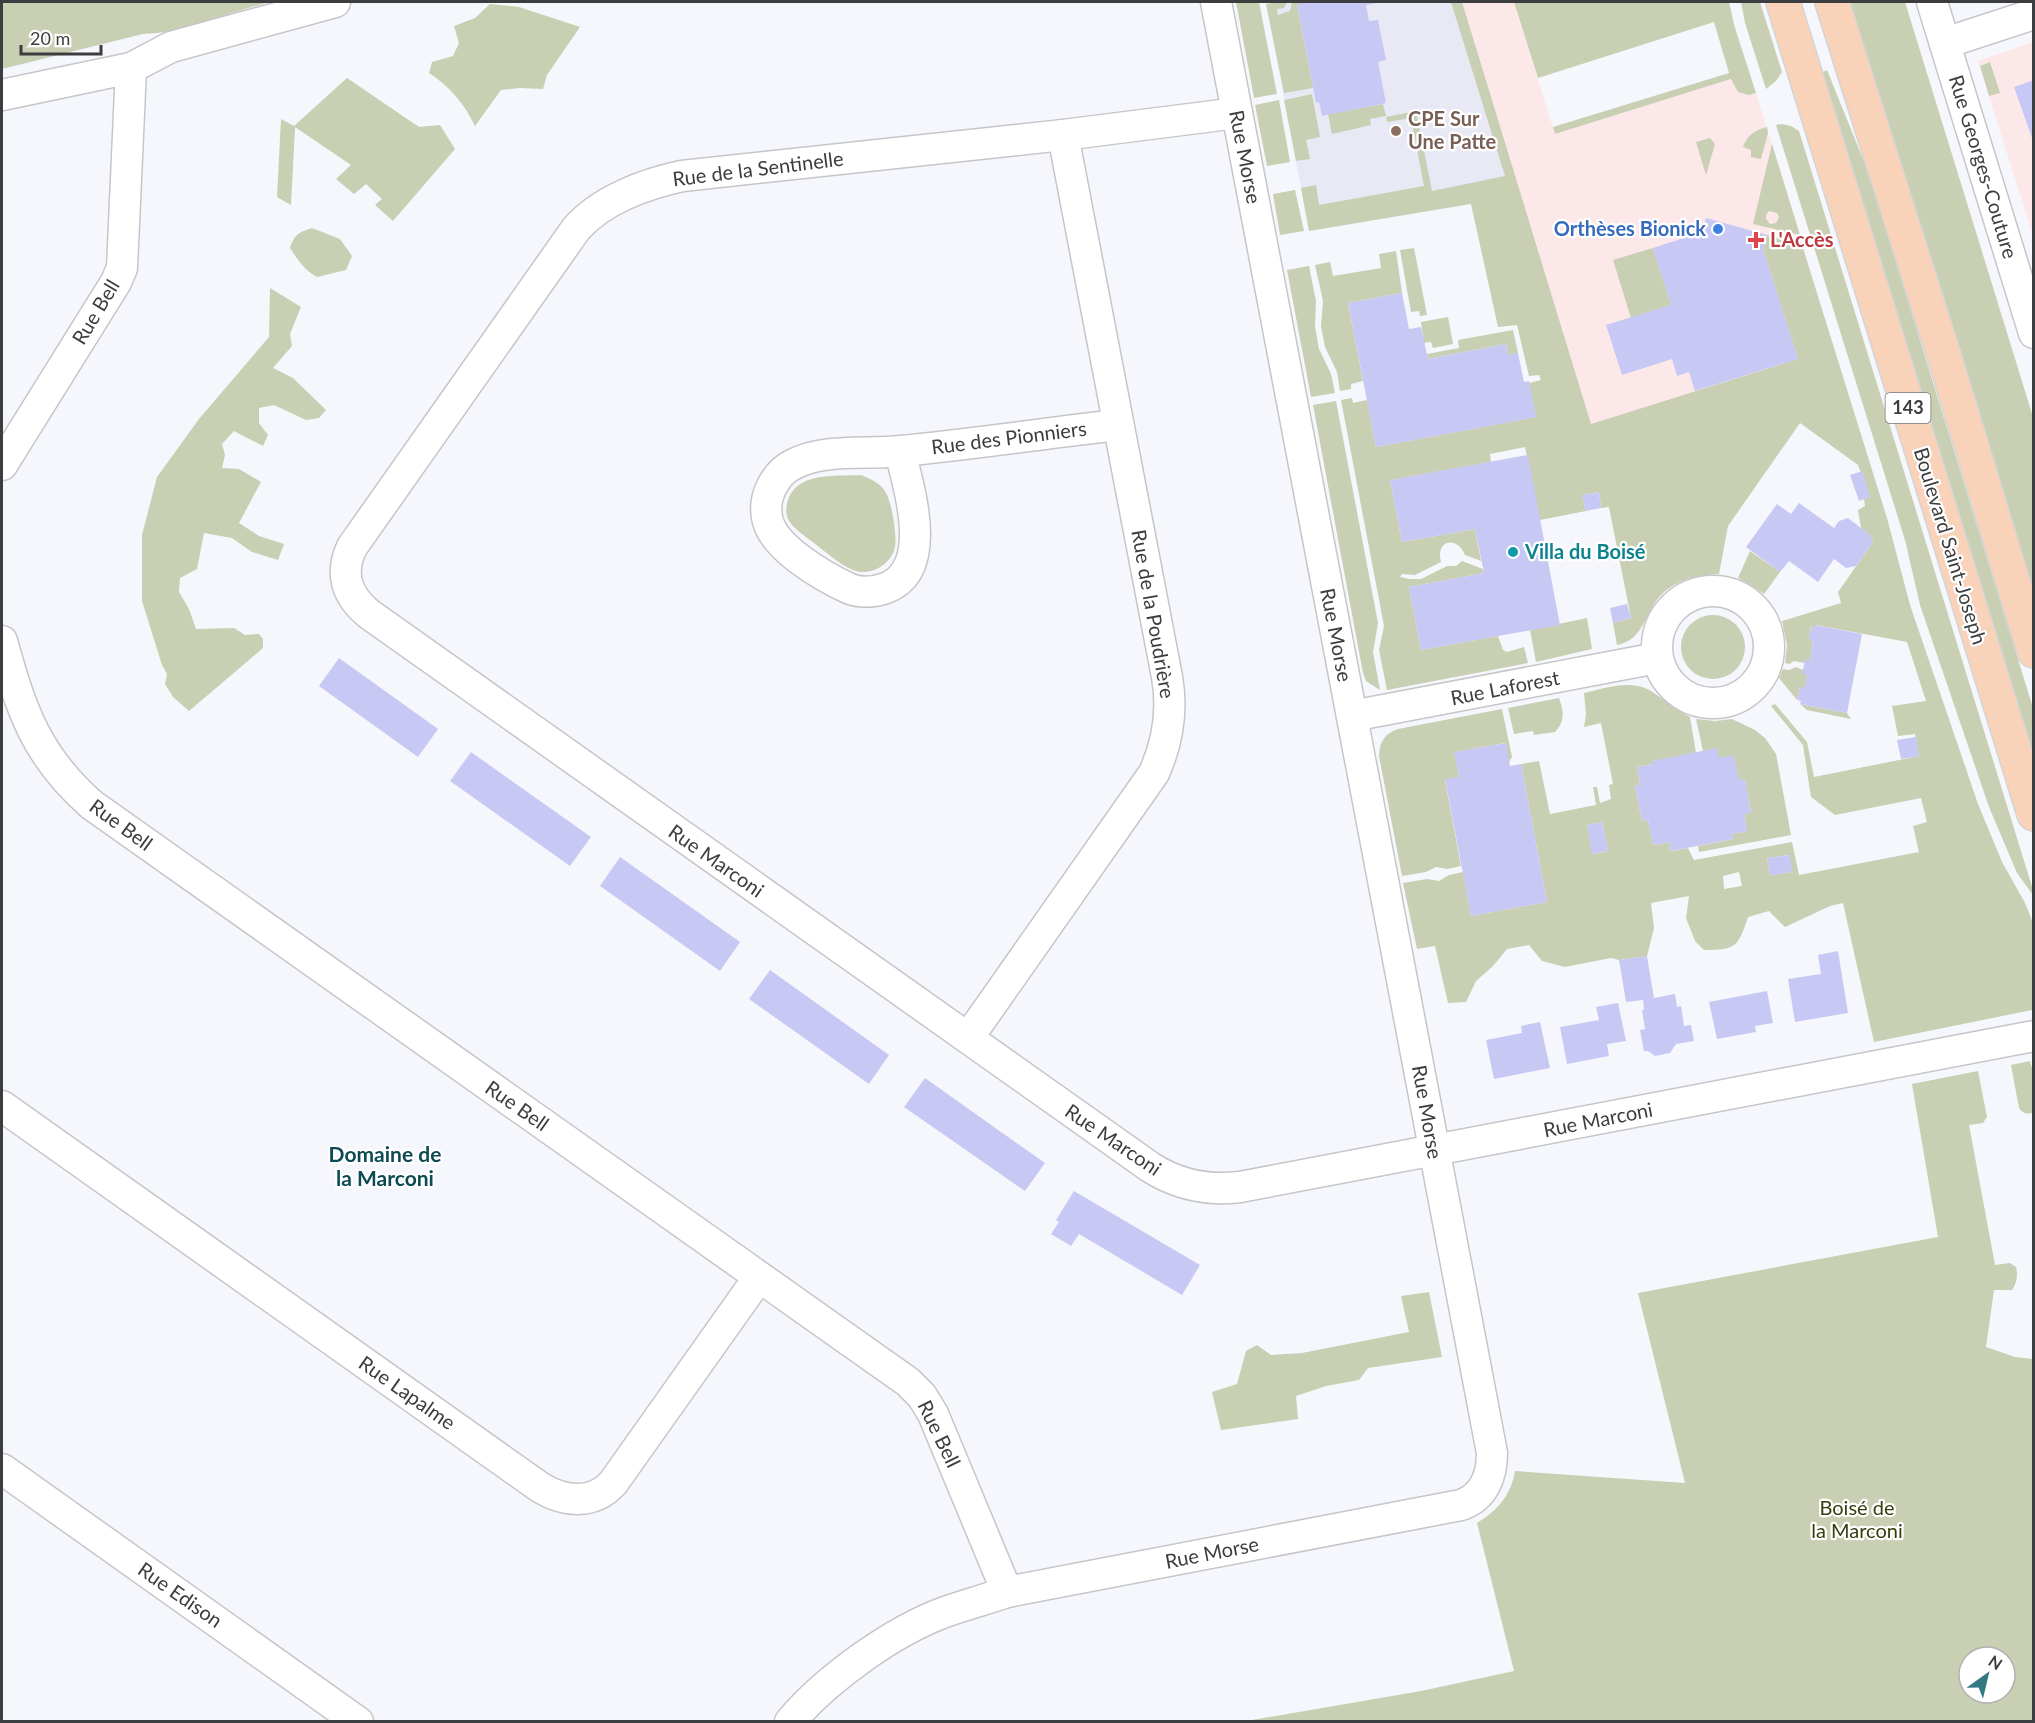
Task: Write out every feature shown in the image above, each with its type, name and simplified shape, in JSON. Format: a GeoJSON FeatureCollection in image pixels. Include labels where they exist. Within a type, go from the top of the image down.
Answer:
{"type":"FeatureCollection","features":[{"type":"Feature","properties":{"kind":"main road","name":"Boulevard Saint-Joseph"},"geometry":{"type":"LineString","coordinates":[[1783,2],[2034,814]]}},
{"type":"Feature","properties":{"kind":"main road","name":"143"},"geometry":{"type":"LineString","coordinates":[[1832,2],[2034,651]]}},
{"type":"Feature","properties":{"kind":"street"},"geometry":{"type":"LineString","coordinates":[[2,95],[131,68],[171,47],[334,2]]}},
{"type":"Feature","properties":{"kind":"street","name":"Rue Morse"},"geometry":{"type":"LineString","coordinates":[[790,1722],[831,1683],[894,1638],[944,1612],[1007,1592],[1461,1505],[1478,1495],[1491,1473],[1492,1453],[1216,2]]}},
{"type":"Feature","properties":{"kind":"street","name":"Rue Georges-Couture"},"geometry":{"type":"LineString","coordinates":[[1932,2],[2032,323]]}},
{"type":"Feature","properties":{"kind":"street"},"geometry":{"type":"LineString","coordinates":[[1945,43],[2034,14]]}},
{"type":"Feature","properties":{"kind":"street","name":"Rue Bell"},"geometry":{"type":"LineString","coordinates":[[2,465],[116,282],[122,268],[131,68]]}},
{"type":"Feature","properties":{"kind":"street","name":"Rue de la Sentinelle"},"geometry":{"type":"LineString","coordinates":[[369,614],[353,598],[346,583],[345,566],[352,548],[572,236],[594,213],[636,190],[682,176],[1064,135],[1237,113]]}},
{"type":"Feature","properties":{"kind":"street","name":"Rue de la Poudrière"},"geometry":{"type":"LineString","coordinates":[[968,1038],[1154,773],[1164,745],[1171,713],[1169,690],[1064,135]]}},
{"type":"Feature","properties":{"kind":"street","name":"Rue des Pionniers"},"geometry":{"type":"LineString","coordinates":[[900,451],[913,514],[915,544],[914,554],[905,573],[891,585],[873,591],[852,590],[816,569],[774,536],[767,517],[768,493],[777,479],[791,465],[815,456],[900,451],[1118,425]]}},
{"type":"Feature","properties":{"kind":"street","name":"Rue Marconi"},"geometry":{"type":"LineString","coordinates":[[369,614],[1150,1167],[1172,1179],[1192,1186],[1214,1189],[1240,1187],[2034,1036]]}},
{"type":"Feature","properties":{"kind":"street","name":"Rue Bell"},"geometry":{"type":"LineString","coordinates":[[2,640],[16,693],[36,737],[63,778],[92,805],[900,1376],[922,1396],[933,1414],[1007,1592]]}},
{"type":"Feature","properties":{"kind":"street","name":"Rue Laforest"},"geometry":{"type":"LineString","coordinates":[[1352,717],[1657,658]]}},
{"type":"Feature","properties":{"kind":"street","name":"Rue Lapalme"},"geometry":{"type":"LineString","coordinates":[[2,1106],[541,1488],[557,1496],[588,1499],[599,1495],[613,1484],[759,1276]]}},
{"type":"Feature","properties":{"kind":"street","name":"Rue Edison"},"geometry":{"type":"LineString","coordinates":[[2,1469],[358,1722]]}},
{"type":"Feature","properties":{"kind":"shaded area","name":"CPE Sur Une Patte"},"geometry":{"type":"Polygon","coordinates":[[[1266,2],[1462,2],[1519,190],[1435,209],[1309,231],[1266,2]]]}},
{"type":"Feature","properties":{"kind":"shaded area"},"geometry":{"type":"Polygon","coordinates":[[[1462,2],[1514,2],[1555,134],[1731,79],[1749,95],[1756,93],[1800,235],[1841,382],[1591,424],[1462,2]]]}},
{"type":"Feature","properties":{"kind":"shaded area"},"geometry":{"type":"Polygon","coordinates":[[[2033,42],[2033,236],[1978,61],[2033,42]]]}},
{"type":"Feature","properties":{"kind":"green space"},"geometry":{"type":"Polygon","coordinates":[[[2,2],[269,2],[168,32],[143,34],[2,69],[2,2]]]}},
{"type":"Feature","properties":{"kind":"green space"},"geometry":{"type":"Polygon","coordinates":[[[1236,2],[1259,2],[1277,94],[1254,98],[1236,2]]]}},
{"type":"Feature","properties":{"kind":"green space"},"geometry":{"type":"Polygon","coordinates":[[[1287,2],[1284,8],[1277,9],[1278,15],[1290,11],[1292,2],[1301,4],[1297,5],[1313,88],[1284,93],[1266,4],[1287,2]]]}},
{"type":"Feature","properties":{"kind":"green space"},"geometry":{"type":"Polygon","coordinates":[[[1451,2],[1462,2],[1591,424],[1798,359],[1763,249],[1767,235],[1802,245],[1887,518],[1910,605],[1978,804],[2002,862],[2024,901],[2034,928],[2032,1010],[1874,1042],[1843,903],[1830,906],[1785,927],[1769,911],[1748,917],[1734,945],[1723,949],[1704,950],[1695,941],[1686,918],[1689,896],[1651,903],[1654,928],[1647,956],[1619,960],[1611,958],[1565,967],[1542,961],[1529,945],[1507,949],[1476,981],[1466,1002],[1448,1003],[1435,946],[1417,949],[1403,883],[1427,879],[1439,881],[1449,875],[1463,872],[1471,916],[1547,902],[1521,764],[1539,761],[1550,814],[1596,805],[1593,787],[1597,787],[1600,803],[1611,799],[1609,785],[1613,784],[1601,723],[1584,727],[1586,714],[1584,693],[1629,685],[1646,688],[1690,717],[1696,753],[1653,761],[1653,764],[1637,767],[1640,785],[1635,786],[1642,821],[1648,820],[1653,845],[1669,842],[1671,851],[1688,848],[1694,860],[1792,842],[1799,875],[1919,852],[1913,826],[1927,822],[1921,798],[1835,815],[1811,797],[1803,745],[1771,706],[1775,704],[1807,742],[1814,777],[1919,756],[1915,734],[1898,736],[1892,706],[1926,701],[1907,642],[1816,625],[1815,628],[1811,627],[1809,639],[1813,640],[1810,660],[1805,660],[1805,663],[1794,661],[1789,664],[1785,663],[1787,645],[1782,621],[1841,603],[1838,592],[1873,542],[1870,535],[1861,528],[1858,510],[1865,506],[1864,499],[1870,497],[1858,465],[1800,423],[1728,526],[1719,574],[1689,579],[1668,589],[1656,601],[1639,631],[1626,642],[1617,645],[1613,623],[1631,618],[1609,507],[1601,508],[1599,492],[1582,495],[1586,511],[1540,520],[1525,447],[1490,454],[1491,462],[1390,480],[1402,542],[1475,529],[1481,561],[1465,555],[1457,545],[1448,543],[1441,549],[1441,562],[1415,575],[1402,574],[1400,577],[1421,579],[1447,566],[1456,566],[1462,561],[1483,569],[1484,573],[1409,587],[1421,650],[1498,636],[1503,650],[1507,652],[1524,647],[1528,663],[1387,690],[1379,650],[1384,626],[1341,400],[1352,398],[1353,403],[1367,400],[1376,447],[1535,417],[1529,383],[1541,380],[1539,375],[1529,376],[1517,325],[1498,327],[1471,204],[1309,231],[1301,188],[1316,185],[1319,205],[1424,186],[1411,118],[1387,122],[1386,117],[1416,111],[1432,191],[1505,176],[1451,2]],[[1602,822],[1587,825],[1593,854],[1608,851],[1602,822]],[[1789,855],[1767,858],[1770,875],[1791,872],[1789,855]],[[1739,872],[1723,876],[1724,889],[1742,886],[1739,872]]]}},
{"type":"Feature","properties":{"kind":"green space"},"geometry":{"type":"Polygon","coordinates":[[[1514,2],[1729,2],[1756,93],[1749,95],[1738,92],[1731,79],[1555,134],[1553,127],[1729,73],[1714,22],[1538,78],[1514,2]]]}},
{"type":"Feature","properties":{"kind":"green space"},"geometry":{"type":"Polygon","coordinates":[[[1741,2],[1760,2],[1782,72],[1766,89],[1745,23],[1741,2]]]}},
{"type":"Feature","properties":{"kind":"green space"},"geometry":{"type":"Polygon","coordinates":[[[1849,2],[1905,2],[2033,417],[2033,599],[1849,2]]]}},
{"type":"Feature","properties":{"kind":"green space"},"geometry":{"type":"Polygon","coordinates":[[[490,4],[519,7],[580,27],[547,75],[543,89],[501,90],[475,126],[456,96],[429,73],[432,62],[453,56],[459,43],[454,26],[475,18],[490,4]]]}},
{"type":"Feature","properties":{"kind":"green space"},"geometry":{"type":"Polygon","coordinates":[[[1990,62],[2000,93],[1989,96],[1980,66],[1990,62]]]}},
{"type":"Feature","properties":{"kind":"green space"},"geometry":{"type":"Polygon","coordinates":[[[1827,70],[1869,174],[2033,708],[2033,761],[1821,73],[1827,70]]]}},
{"type":"Feature","properties":{"kind":"green space"},"geometry":{"type":"Polygon","coordinates":[[[347,78],[419,127],[440,125],[455,149],[393,221],[375,205],[382,199],[366,184],[354,194],[336,179],[351,165],[295,127],[291,205],[277,197],[281,119],[294,126],[347,78]]]}},
{"type":"Feature","properties":{"kind":"green space"},"geometry":{"type":"Polygon","coordinates":[[[1312,94],[1320,137],[1306,140],[1310,159],[1296,161],[1284,100],[1312,94]]]}},
{"type":"Feature","properties":{"kind":"green space"},"geometry":{"type":"Polygon","coordinates":[[[1279,100],[1290,162],[1267,166],[1255,105],[1279,100]]]}},
{"type":"Feature","properties":{"kind":"green space"},"geometry":{"type":"Polygon","coordinates":[[[1383,104],[1386,116],[1370,119],[1371,125],[1332,134],[1328,114],[1383,104]]]}},
{"type":"Feature","properties":{"kind":"green space"},"geometry":{"type":"Polygon","coordinates":[[[1782,124],[1799,131],[2033,895],[2017,873],[1989,807],[1920,605],[1905,540],[1776,125],[1782,124]]]}},
{"type":"Feature","properties":{"kind":"green space"},"geometry":{"type":"Polygon","coordinates":[[[1767,127],[1768,133],[1761,159],[1751,157],[1751,150],[1743,147],[1747,139],[1767,127]]]}},
{"type":"Feature","properties":{"kind":"green space"},"geometry":{"type":"Polygon","coordinates":[[[1710,138],[1715,144],[1706,175],[1696,142],[1710,138]]]}},
{"type":"Feature","properties":{"kind":"green space"},"geometry":{"type":"Polygon","coordinates":[[[1772,144],[1800,235],[1753,224],[1772,144]],[[1769,211],[1766,215],[1770,224],[1776,223],[1779,217],[1777,213],[1769,211]]]}},
{"type":"Feature","properties":{"kind":"green space"},"geometry":{"type":"Polygon","coordinates":[[[1295,190],[1304,231],[1280,235],[1273,194],[1295,190]]]}},
{"type":"Feature","properties":{"kind":"green space"},"geometry":{"type":"Polygon","coordinates":[[[312,228],[340,239],[352,256],[346,270],[317,277],[302,264],[290,248],[298,235],[312,228]]]}},
{"type":"Feature","properties":{"kind":"green space"},"geometry":{"type":"Polygon","coordinates":[[[1414,248],[1427,315],[1420,316],[1419,311],[1411,312],[1400,250],[1414,248]]]}},
{"type":"Feature","properties":{"kind":"green space"},"geometry":{"type":"Polygon","coordinates":[[[1653,248],[1671,305],[1631,318],[1613,260],[1653,248]]]}},
{"type":"Feature","properties":{"kind":"green space"},"geometry":{"type":"Polygon","coordinates":[[[1396,251],[1402,293],[1348,303],[1363,381],[1351,384],[1351,389],[1340,391],[1337,372],[1325,347],[1321,326],[1323,301],[1315,265],[1330,262],[1333,276],[1381,268],[1379,254],[1396,251]]]}},
{"type":"Feature","properties":{"kind":"green space"},"geometry":{"type":"Polygon","coordinates":[[[1309,266],[1316,301],[1315,326],[1319,349],[1331,374],[1335,393],[1311,397],[1287,270],[1309,266]]]}},
{"type":"Feature","properties":{"kind":"green space"},"geometry":{"type":"Polygon","coordinates":[[[270,288],[301,307],[290,334],[292,346],[273,368],[293,378],[326,410],[319,418],[306,420],[274,405],[259,408],[259,423],[268,435],[263,446],[234,431],[222,444],[225,455],[222,468],[239,469],[261,482],[239,523],[259,536],[284,544],[278,560],[252,552],[232,538],[204,533],[197,569],[180,578],[179,592],[189,609],[196,629],[234,628],[245,635],[259,634],[263,639],[263,648],[189,711],[173,697],[165,684],[167,674],[162,665],[142,601],[142,535],[157,477],[199,419],[269,337],[270,288]]]}},
{"type":"Feature","properties":{"kind":"green space"},"geometry":{"type":"Polygon","coordinates":[[[1448,317],[1453,344],[1433,348],[1431,342],[1424,343],[1421,322],[1448,317]]]}},
{"type":"Feature","properties":{"kind":"green space"},"geometry":{"type":"Polygon","coordinates":[[[1513,330],[1518,353],[1508,355],[1506,344],[1428,359],[1427,354],[1459,348],[1458,340],[1513,330]]]}},
{"type":"Feature","properties":{"kind":"green space"},"geometry":{"type":"Polygon","coordinates":[[[1336,401],[1378,623],[1373,652],[1380,690],[1366,681],[1363,673],[1313,405],[1336,401]]]}},
{"type":"Feature","properties":{"kind":"green space"},"geometry":{"type":"Polygon","coordinates":[[[861,475],[878,484],[886,493],[895,527],[895,547],[891,557],[882,566],[867,572],[848,568],[799,531],[788,519],[786,509],[794,489],[808,480],[861,475]]]}},
{"type":"Feature","properties":{"kind":"green space"},"geometry":{"type":"Polygon","coordinates":[[[1750,551],[1780,572],[1764,594],[1738,578],[1750,551]]]}},
{"type":"Feature","properties":{"kind":"green space"},"geometry":{"type":"Polygon","coordinates":[[[1707,615],[1719,615],[1736,624],[1743,635],[1745,647],[1743,659],[1736,670],[1719,679],[1707,679],[1695,674],[1686,665],[1681,653],[1681,641],[1686,629],[1695,620],[1707,615]]]}},
{"type":"Feature","properties":{"kind":"green space"},"geometry":{"type":"Polygon","coordinates":[[[1587,618],[1592,649],[1536,662],[1530,630],[1587,618]]]}},
{"type":"Feature","properties":{"kind":"green space"},"geometry":{"type":"Polygon","coordinates":[[[1796,667],[1807,675],[1805,687],[1800,687],[1797,700],[1779,678],[1783,669],[1789,670],[1796,667]]]}},
{"type":"Feature","properties":{"kind":"green space"},"geometry":{"type":"Polygon","coordinates":[[[1559,698],[1563,716],[1555,732],[1534,735],[1533,731],[1514,734],[1508,708],[1559,698]]]}},
{"type":"Feature","properties":{"kind":"green space"},"geometry":{"type":"Polygon","coordinates":[[[1800,704],[1847,713],[1851,719],[1807,710],[1800,704]]]}},
{"type":"Feature","properties":{"kind":"green space"},"geometry":{"type":"Polygon","coordinates":[[[1502,709],[1512,757],[1509,762],[1505,743],[1455,752],[1459,777],[1445,780],[1461,866],[1447,869],[1436,867],[1426,872],[1402,876],[1379,756],[1384,739],[1389,733],[1398,729],[1502,709]]]}},
{"type":"Feature","properties":{"kind":"green space"},"geometry":{"type":"Polygon","coordinates":[[[1696,719],[1715,721],[1732,719],[1755,730],[1765,738],[1776,754],[1791,835],[1699,852],[1698,846],[1733,839],[1732,834],[1747,831],[1744,814],[1751,812],[1745,780],[1739,780],[1719,758],[1703,751],[1696,719]]]}},
{"type":"Feature","properties":{"kind":"green space"},"geometry":{"type":"Polygon","coordinates":[[[2030,1061],[2033,1067],[2034,1113],[2027,1113],[2019,1108],[2011,1065],[2030,1061]]]}},
{"type":"Feature","properties":{"kind":"green space","name":"Boisé de la Marconi"},"geometry":{"type":"Polygon","coordinates":[[[1978,1071],[1987,1117],[1983,1123],[1969,1125],[1995,1265],[2010,1263],[2017,1270],[2016,1282],[2012,1290],[1994,1290],[1986,1347],[2015,1357],[2033,1359],[2033,1721],[1246,1721],[1421,1691],[1514,1671],[1477,1523],[1491,1513],[1507,1495],[1515,1471],[1685,1483],[1638,1293],[1938,1237],[1912,1084],[1978,1071]]]}},
{"type":"Feature","properties":{"kind":"green space"},"geometry":{"type":"Polygon","coordinates":[[[1429,1292],[1442,1357],[1368,1368],[1359,1380],[1326,1386],[1296,1396],[1298,1419],[1221,1430],[1212,1392],[1237,1384],[1246,1351],[1257,1345],[1271,1355],[1302,1353],[1409,1332],[1401,1296],[1429,1292]]]}},
{"type":"Feature","properties":{"kind":"building"},"geometry":{"type":"Polygon","coordinates":[[[1300,2],[1381,2],[1366,5],[1369,21],[1378,20],[1386,60],[1378,62],[1386,103],[1322,116],[1319,102],[1316,103],[1297,4],[1301,4],[1300,2]]]}},
{"type":"Feature","properties":{"kind":"building"},"geometry":{"type":"Polygon","coordinates":[[[2034,80],[2034,141],[2033,141],[2014,87],[2034,80]]]}},
{"type":"Feature","properties":{"kind":"building"},"geometry":{"type":"Polygon","coordinates":[[[1706,218],[1767,235],[1763,249],[1798,359],[1695,391],[1689,372],[1677,376],[1672,359],[1622,375],[1606,325],[1671,305],[1653,248],[1702,232],[1706,218]]]}},
{"type":"Feature","properties":{"kind":"building"},"geometry":{"type":"Polygon","coordinates":[[[1402,293],[1409,329],[1421,327],[1428,359],[1506,344],[1508,355],[1518,353],[1524,382],[1529,381],[1536,417],[1376,447],[1348,303],[1402,293]]]}},
{"type":"Feature","properties":{"kind":"building","name":"Villa du Boisé"},"geometry":{"type":"Polygon","coordinates":[[[1528,455],[1560,625],[1421,650],[1409,587],[1484,573],[1475,529],[1402,542],[1390,480],[1528,455]]]}},
{"type":"Feature","properties":{"kind":"building"},"geometry":{"type":"Polygon","coordinates":[[[1862,471],[1870,497],[1859,501],[1850,475],[1862,471]]]}},
{"type":"Feature","properties":{"kind":"building"},"geometry":{"type":"Polygon","coordinates":[[[1599,492],[1601,508],[1586,511],[1582,495],[1599,492]]]}},
{"type":"Feature","properties":{"kind":"building"},"geometry":{"type":"Polygon","coordinates":[[[1799,503],[1834,528],[1839,521],[1848,518],[1870,535],[1873,542],[1856,566],[1846,568],[1834,559],[1818,582],[1789,561],[1780,572],[1746,547],[1777,504],[1791,514],[1799,503]]]}},
{"type":"Feature","properties":{"kind":"building"},"geometry":{"type":"Polygon","coordinates":[[[1627,604],[1631,618],[1613,623],[1610,608],[1627,604]]]}},
{"type":"Feature","properties":{"kind":"building"},"geometry":{"type":"Polygon","coordinates":[[[1815,625],[1862,634],[1847,713],[1800,704],[1801,701],[1797,700],[1800,687],[1805,687],[1807,675],[1802,674],[1805,660],[1810,660],[1813,640],[1809,640],[1811,627],[1815,628],[1815,625]]]}},
{"type":"Feature","properties":{"kind":"building"},"geometry":{"type":"Polygon","coordinates":[[[339,658],[438,729],[418,757],[319,686],[339,658]]]}},
{"type":"Feature","properties":{"kind":"building"},"geometry":{"type":"Polygon","coordinates":[[[1916,737],[1919,756],[1901,759],[1897,740],[1916,737]]]}},
{"type":"Feature","properties":{"kind":"building"},"geometry":{"type":"Polygon","coordinates":[[[1506,743],[1510,766],[1521,764],[1547,902],[1471,916],[1445,779],[1459,777],[1454,752],[1506,743]]]}},
{"type":"Feature","properties":{"kind":"building"},"geometry":{"type":"Polygon","coordinates":[[[1717,748],[1719,758],[1734,755],[1739,780],[1745,779],[1751,813],[1744,814],[1747,831],[1732,834],[1733,839],[1671,851],[1669,842],[1653,845],[1648,820],[1642,821],[1635,786],[1640,785],[1637,767],[1653,764],[1652,761],[1717,748]]]}},
{"type":"Feature","properties":{"kind":"building"},"geometry":{"type":"Polygon","coordinates":[[[471,752],[591,837],[570,866],[450,781],[471,752]]]}},
{"type":"Feature","properties":{"kind":"building"},"geometry":{"type":"Polygon","coordinates":[[[1602,822],[1608,851],[1592,854],[1587,825],[1602,822]]]}},
{"type":"Feature","properties":{"kind":"building"},"geometry":{"type":"Polygon","coordinates":[[[1790,855],[1792,872],[1770,875],[1767,858],[1790,855]]]}},
{"type":"Feature","properties":{"kind":"building"},"geometry":{"type":"Polygon","coordinates":[[[620,857],[740,942],[720,971],[600,886],[620,857]]]}},
{"type":"Feature","properties":{"kind":"building"},"geometry":{"type":"Polygon","coordinates":[[[1838,951],[1848,1013],[1795,1022],[1788,979],[1821,974],[1818,955],[1838,951]]]}},
{"type":"Feature","properties":{"kind":"building"},"geometry":{"type":"Polygon","coordinates":[[[1647,956],[1654,998],[1675,994],[1677,1007],[1681,1006],[1684,1026],[1691,1025],[1694,1041],[1676,1044],[1670,1053],[1655,1056],[1644,1051],[1640,1030],[1645,1029],[1643,1000],[1626,1002],[1619,960],[1647,956]]]}},
{"type":"Feature","properties":{"kind":"building"},"geometry":{"type":"Polygon","coordinates":[[[770,970],[889,1055],[869,1084],[749,999],[770,970]]]}},
{"type":"Feature","properties":{"kind":"building"},"geometry":{"type":"Polygon","coordinates":[[[1767,991],[1773,1023],[1755,1026],[1756,1032],[1717,1039],[1709,1002],[1767,991]]]}},
{"type":"Feature","properties":{"kind":"building"},"geometry":{"type":"Polygon","coordinates":[[[1618,1003],[1626,1041],[1607,1044],[1609,1056],[1567,1064],[1560,1027],[1599,1020],[1596,1007],[1618,1003]]]}},
{"type":"Feature","properties":{"kind":"building"},"geometry":{"type":"Polygon","coordinates":[[[1540,1022],[1550,1068],[1494,1079],[1486,1040],[1522,1033],[1521,1026],[1540,1022]]]}},
{"type":"Feature","properties":{"kind":"building"},"geometry":{"type":"Polygon","coordinates":[[[925,1078],[1045,1163],[1025,1191],[904,1107],[925,1078]]]}},
{"type":"Feature","properties":{"kind":"building"},"geometry":{"type":"Polygon","coordinates":[[[1074,1191],[1200,1265],[1182,1295],[1079,1234],[1071,1246],[1051,1234],[1059,1222],[1056,1220],[1074,1191]]]}},
{"type":"Feature","properties":{"kind":"place","name":"CPE Sur Une Patte"},"geometry":{"type":"Point","coordinates":[1396,131]}},
{"type":"Feature","properties":{"kind":"place","name":"Orthèses Bionick"},"geometry":{"type":"Point","coordinates":[1718,229]}},
{"type":"Feature","properties":{"kind":"place","name":"L'Accès"},"geometry":{"type":"Point","coordinates":[1756,240]}},
{"type":"Feature","properties":{"kind":"place","name":"Villa du Boisé"},"geometry":{"type":"Point","coordinates":[1513,552]}},
{"type":"Feature","properties":{"kind":"district","name":"Domaine de la Marconi"},"geometry":{"type":"Point","coordinates":[385,1167]}}]}
